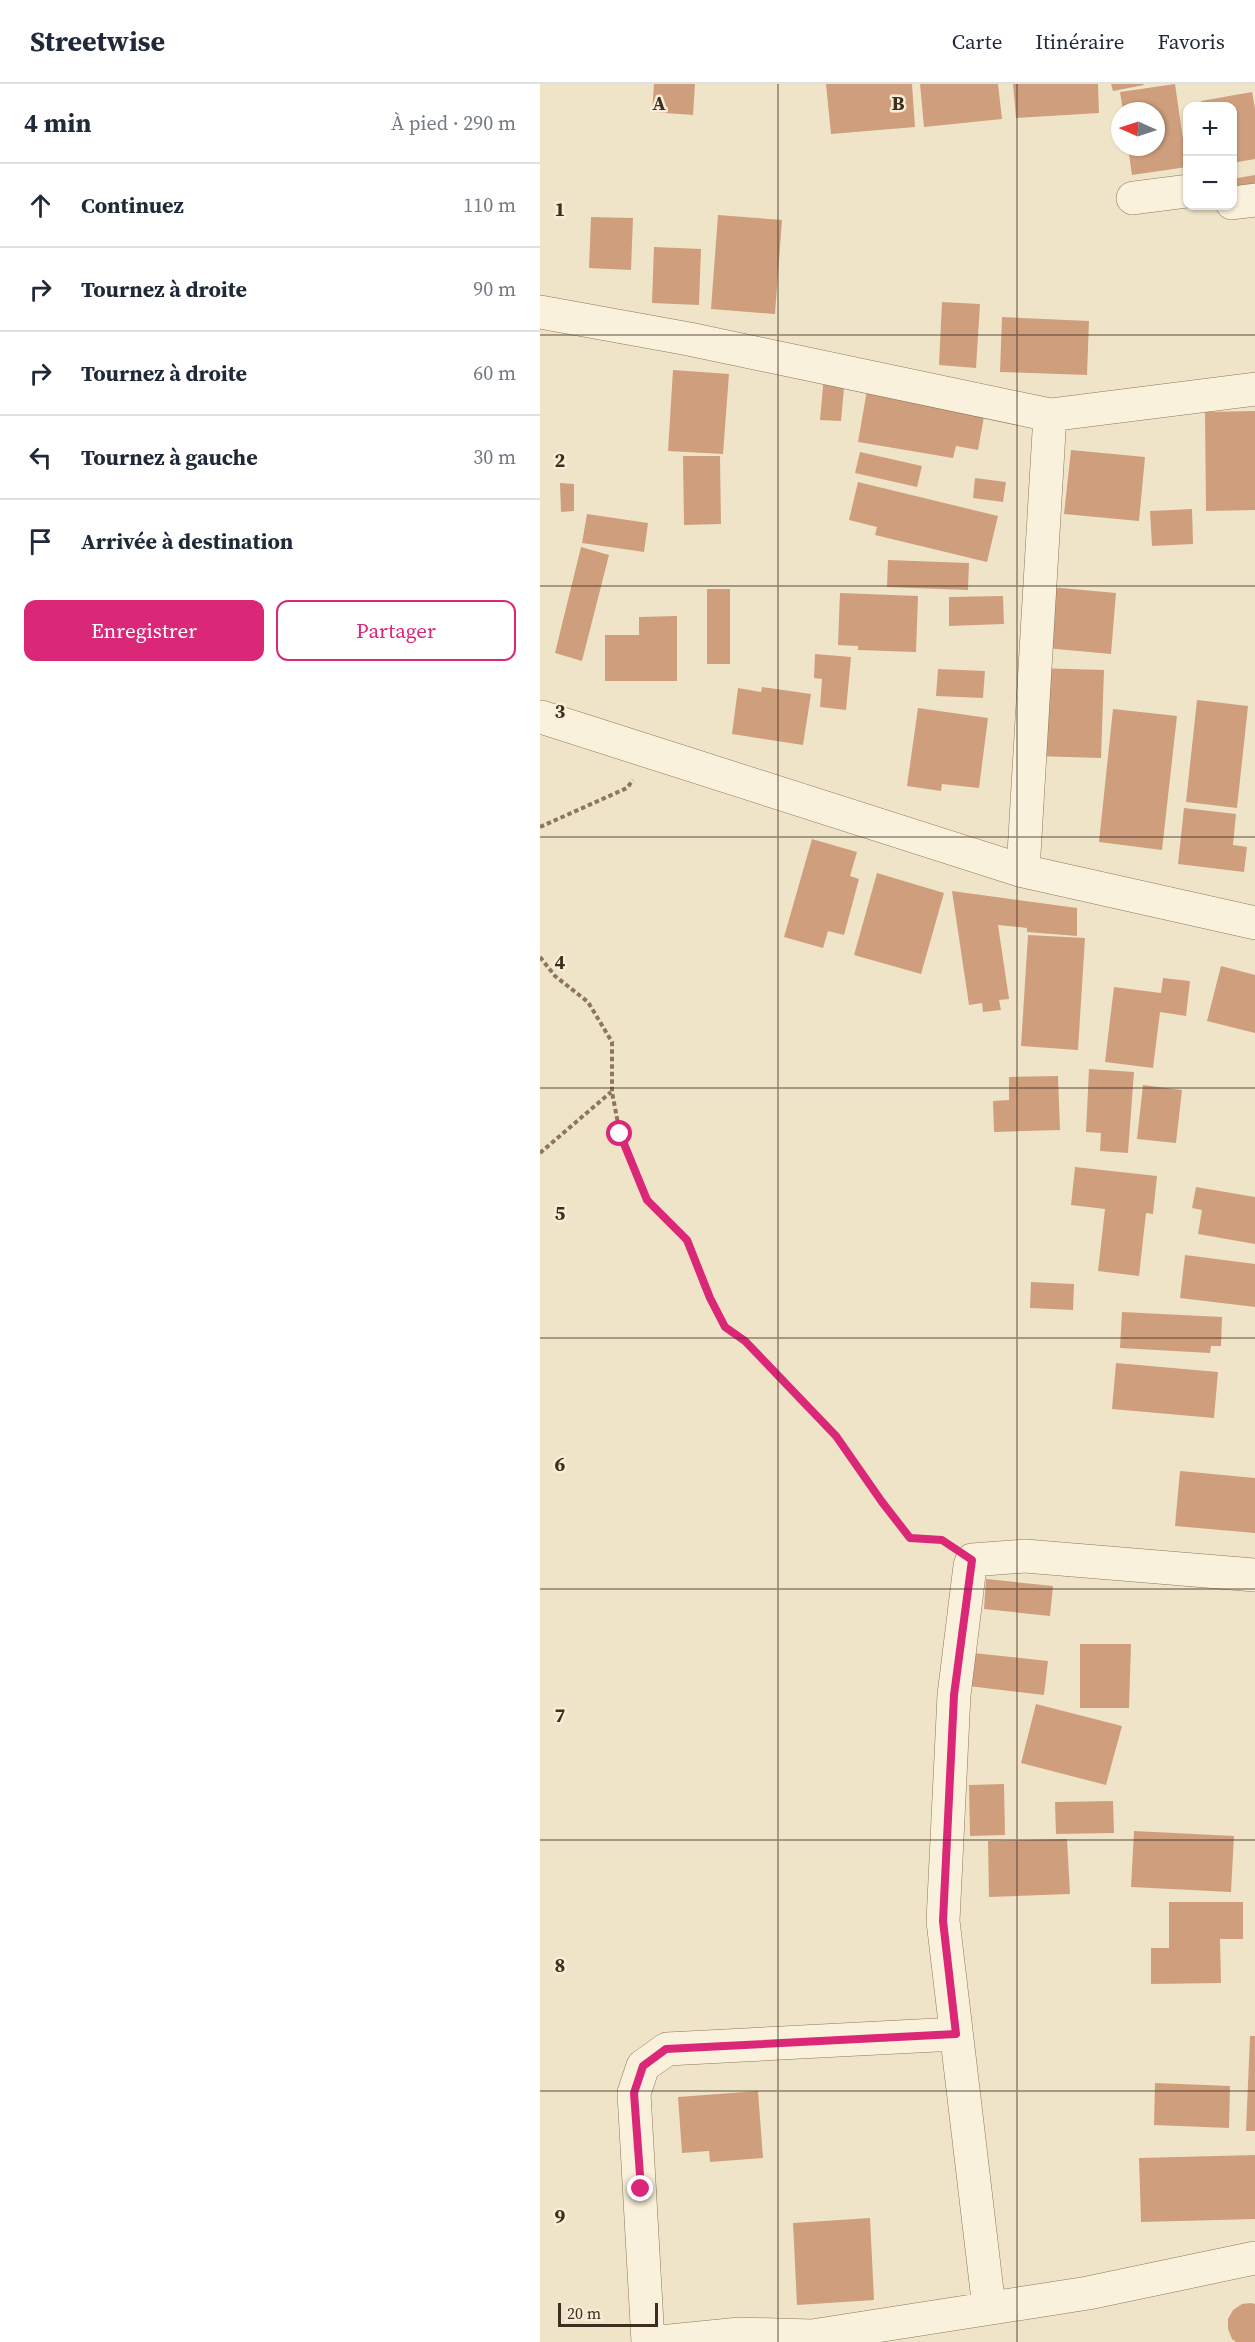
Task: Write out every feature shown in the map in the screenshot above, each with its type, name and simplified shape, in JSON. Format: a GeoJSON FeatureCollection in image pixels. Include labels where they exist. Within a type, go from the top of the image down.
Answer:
{"type":"FeatureCollection","features":[{"type":"Feature","properties":{"kind":"street"},"geometry":{"type":"LineString","coordinates":[[1133,198],[1183,192]]}},
{"type":"Feature","properties":{"kind":"street"},"geometry":{"type":"LineString","coordinates":[[1237,202],[1255,200]]}},
{"type":"Feature","properties":{"kind":"street"},"geometry":{"type":"LineString","coordinates":[[540,312],[689,339],[1050,415],[1255,389]]}},
{"type":"Feature","properties":{"kind":"street"},"geometry":{"type":"LineString","coordinates":[[1023,871],[1050,415]]}},
{"type":"Feature","properties":{"kind":"street"},"geometry":{"type":"LineString","coordinates":[[541,717],[1023,871],[1255,923]]}},
{"type":"Feature","properties":{"kind":"street"},"geometry":{"type":"LineString","coordinates":[[989,2308],[943,1921],[954,1695],[972,1560],[1025,1556],[1255,1575]]}},
{"type":"Feature","properties":{"kind":"street"},"geometry":{"type":"LineString","coordinates":[[648,2342],[634,2093],[643,2066],[666,2049],[956,2034]]}},
{"type":"Feature","properties":{"kind":"street"},"geometry":{"type":"LineString","coordinates":[[660,2342],[740,2334],[812,2336],[1088,2293],[1255,2258]]}},
{"type":"Feature","properties":{"kind":"path"},"geometry":{"type":"LineString","coordinates":[[540,827],[627,788],[653,753]]}},
{"type":"Feature","properties":{"kind":"path"},"geometry":{"type":"LineString","coordinates":[[540,957],[555,976],[588,1002],[612,1042],[612,1092],[620,1134],[647,1200],[687,1240],[710,1298],[725,1327],[745,1341],[836,1436],[910,1538],[942,1540],[972,1560]]}},
{"type":"Feature","properties":{"kind":"path"},"geometry":{"type":"LineString","coordinates":[[540,1153],[612,1092]]}},
{"type":"Feature","properties":{"kind":"building"},"geometry":{"type":"Polygon","coordinates":[[[654,84],[695,84],[693,115],[652,112],[654,84]]]}},
{"type":"Feature","properties":{"kind":"building"},"geometry":{"type":"Polygon","coordinates":[[[826,84],[912,84],[915,127],[831,134],[826,84]]]}},
{"type":"Feature","properties":{"kind":"building"},"geometry":{"type":"Polygon","coordinates":[[[920,84],[998,84],[1002,119],[924,127],[920,84]]]}},
{"type":"Feature","properties":{"kind":"building"},"geometry":{"type":"Polygon","coordinates":[[[1013,84],[1098,84],[1099,113],[1016,118],[1013,84]]]}},
{"type":"Feature","properties":{"kind":"building"},"geometry":{"type":"Polygon","coordinates":[[[1111,84],[1143,84],[1144,85],[1113,91],[1111,84]]]}},
{"type":"Feature","properties":{"kind":"building"},"geometry":{"type":"Polygon","coordinates":[[[1175,84],[1183,139],[1183,168],[1132,175],[1129,156],[1165,156],[1165,102],[1122,102],[1120,92],[1175,84]]]}},
{"type":"Feature","properties":{"kind":"building"},"geometry":{"type":"Polygon","coordinates":[[[1252,92],[1255,109],[1255,159],[1237,162],[1237,102],[1201,101],[1252,92]]]}},
{"type":"Feature","properties":{"kind":"building"},"geometry":{"type":"Polygon","coordinates":[[[1255,175],[1255,196],[1237,199],[1237,178],[1255,175]]]}},
{"type":"Feature","properties":{"kind":"building"},"geometry":{"type":"Polygon","coordinates":[[[718,215],[782,220],[775,314],[711,309],[718,215]]]}},
{"type":"Feature","properties":{"kind":"building"},"geometry":{"type":"Polygon","coordinates":[[[591,217],[633,218],[631,270],[589,268],[591,217]]]}},
{"type":"Feature","properties":{"kind":"building"},"geometry":{"type":"Polygon","coordinates":[[[654,247],[701,249],[699,305],[652,303],[654,247]]]}},
{"type":"Feature","properties":{"kind":"building"},"geometry":{"type":"Polygon","coordinates":[[[942,302],[980,304],[976,368],[939,365],[942,302]]]}},
{"type":"Feature","properties":{"kind":"building"},"geometry":{"type":"Polygon","coordinates":[[[1002,317],[1089,321],[1087,375],[1000,372],[1002,317]]]}},
{"type":"Feature","properties":{"kind":"building"},"geometry":{"type":"Polygon","coordinates":[[[673,370],[729,374],[723,454],[668,451],[673,370]]]}},
{"type":"Feature","properties":{"kind":"building"},"geometry":{"type":"Polygon","coordinates":[[[824,376],[845,377],[841,421],[820,420],[824,376]]]}},
{"type":"Feature","properties":{"kind":"building"},"geometry":{"type":"Polygon","coordinates":[[[867,390],[985,411],[978,450],[956,446],[953,458],[858,442],[867,390]]]}},
{"type":"Feature","properties":{"kind":"building"},"geometry":{"type":"Polygon","coordinates":[[[1255,411],[1255,510],[1206,511],[1205,412],[1255,411]]]}},
{"type":"Feature","properties":{"kind":"building"},"geometry":{"type":"Polygon","coordinates":[[[1071,450],[1145,457],[1139,521],[1064,514],[1071,450]]]}},
{"type":"Feature","properties":{"kind":"building"},"geometry":{"type":"Polygon","coordinates":[[[860,452],[922,466],[917,487],[855,473],[860,452]]]}},
{"type":"Feature","properties":{"kind":"building"},"geometry":{"type":"Polygon","coordinates":[[[683,456],[720,456],[721,524],[684,525],[683,456]]]}},
{"type":"Feature","properties":{"kind":"building"},"geometry":{"type":"Polygon","coordinates":[[[975,478],[1006,482],[1003,502],[973,498],[975,478]]]}},
{"type":"Feature","properties":{"kind":"building"},"geometry":{"type":"Polygon","coordinates":[[[858,482],[998,516],[987,562],[875,535],[877,527],[849,520],[858,482]]]}},
{"type":"Feature","properties":{"kind":"building"},"geometry":{"type":"Polygon","coordinates":[[[560,483],[574,484],[574,511],[561,512],[560,483]]]}},
{"type":"Feature","properties":{"kind":"building"},"geometry":{"type":"Polygon","coordinates":[[[1192,509],[1193,544],[1152,546],[1150,511],[1192,509]]]}},
{"type":"Feature","properties":{"kind":"building"},"geometry":{"type":"Polygon","coordinates":[[[587,514],[648,523],[644,552],[582,543],[587,514]]]}},
{"type":"Feature","properties":{"kind":"building"},"geometry":{"type":"Polygon","coordinates":[[[581,547],[609,555],[582,661],[555,653],[581,547]]]}},
{"type":"Feature","properties":{"kind":"building"},"geometry":{"type":"Polygon","coordinates":[[[888,560],[969,563],[968,590],[887,587],[888,560]]]}},
{"type":"Feature","properties":{"kind":"building"},"geometry":{"type":"Polygon","coordinates":[[[1050,587],[1116,593],[1111,654],[1045,648],[1050,587]]]}},
{"type":"Feature","properties":{"kind":"building"},"geometry":{"type":"Polygon","coordinates":[[[707,589],[730,589],[730,664],[707,664],[707,589]]]}},
{"type":"Feature","properties":{"kind":"building"},"geometry":{"type":"Polygon","coordinates":[[[840,593],[918,596],[916,652],[858,650],[858,646],[838,645],[840,593]]]}},
{"type":"Feature","properties":{"kind":"building"},"geometry":{"type":"Polygon","coordinates":[[[1003,596],[1004,624],[949,626],[949,597],[1003,596]]]}},
{"type":"Feature","properties":{"kind":"building"},"geometry":{"type":"Polygon","coordinates":[[[677,616],[677,681],[605,681],[605,635],[639,635],[639,617],[677,616]]]}},
{"type":"Feature","properties":{"kind":"building"},"geometry":{"type":"Polygon","coordinates":[[[815,654],[851,657],[846,710],[820,707],[822,679],[814,678],[815,654]]]}},
{"type":"Feature","properties":{"kind":"building"},"geometry":{"type":"Polygon","coordinates":[[[1036,668],[1104,670],[1101,758],[1033,756],[1036,668]]]}},
{"type":"Feature","properties":{"kind":"building"},"geometry":{"type":"Polygon","coordinates":[[[938,669],[985,671],[983,698],[936,696],[938,669]]]}},
{"type":"Feature","properties":{"kind":"building"},"geometry":{"type":"Polygon","coordinates":[[[762,687],[811,694],[803,745],[732,734],[738,688],[761,692],[762,687]]]}},
{"type":"Feature","properties":{"kind":"building"},"geometry":{"type":"Polygon","coordinates":[[[1197,700],[1248,706],[1237,808],[1186,802],[1197,700]]]}},
{"type":"Feature","properties":{"kind":"building"},"geometry":{"type":"Polygon","coordinates":[[[918,708],[988,718],[979,788],[942,784],[941,791],[907,786],[918,708]]]}},
{"type":"Feature","properties":{"kind":"building"},"geometry":{"type":"Polygon","coordinates":[[[1113,709],[1177,716],[1162,850],[1099,842],[1113,709]]]}},
{"type":"Feature","properties":{"kind":"building"},"geometry":{"type":"Polygon","coordinates":[[[1184,808],[1236,814],[1233,845],[1247,847],[1244,872],[1178,864],[1184,808]]]}},
{"type":"Feature","properties":{"kind":"building"},"geometry":{"type":"Polygon","coordinates":[[[812,839],[857,852],[850,876],[859,879],[844,935],[828,931],[823,948],[784,937],[812,839]]]}},
{"type":"Feature","properties":{"kind":"building"},"geometry":{"type":"Polygon","coordinates":[[[877,873],[944,893],[921,974],[854,955],[877,873]]]}},
{"type":"Feature","properties":{"kind":"building"},"geometry":{"type":"Polygon","coordinates":[[[952,891],[1077,908],[1077,936],[1027,932],[1027,928],[998,925],[1009,999],[999,1000],[1001,1010],[983,1012],[982,1003],[969,1005],[952,891]]]}},
{"type":"Feature","properties":{"kind":"building"},"geometry":{"type":"Polygon","coordinates":[[[1028,935],[1085,938],[1078,1050],[1021,1046],[1028,935]]]}},
{"type":"Feature","properties":{"kind":"building"},"geometry":{"type":"Polygon","coordinates":[[[1221,966],[1255,975],[1255,1033],[1207,1021],[1221,966]]]}},
{"type":"Feature","properties":{"kind":"building"},"geometry":{"type":"Polygon","coordinates":[[[1163,978],[1190,981],[1186,1016],[1160,1012],[1153,1068],[1105,1062],[1114,987],[1161,993],[1163,978]]]}},
{"type":"Feature","properties":{"kind":"building"},"geometry":{"type":"Polygon","coordinates":[[[1089,1069],[1134,1072],[1128,1153],[1100,1151],[1101,1133],[1086,1132],[1089,1069]]]}},
{"type":"Feature","properties":{"kind":"building"},"geometry":{"type":"Polygon","coordinates":[[[1058,1076],[1060,1130],[994,1132],[993,1101],[1009,1100],[1009,1077],[1058,1076]]]}},
{"type":"Feature","properties":{"kind":"building"},"geometry":{"type":"Polygon","coordinates":[[[1143,1085],[1182,1090],[1176,1143],[1137,1139],[1143,1085]]]}},
{"type":"Feature","properties":{"kind":"building"},"geometry":{"type":"Polygon","coordinates":[[[1075,1167],[1157,1176],[1153,1214],[1146,1213],[1139,1276],[1098,1271],[1105,1209],[1071,1205],[1075,1167]]]}},
{"type":"Feature","properties":{"kind":"building"},"geometry":{"type":"Polygon","coordinates":[[[1196,1187],[1255,1197],[1255,1244],[1198,1234],[1202,1210],[1192,1208],[1196,1187]]]}},
{"type":"Feature","properties":{"kind":"building"},"geometry":{"type":"Polygon","coordinates":[[[1185,1255],[1255,1264],[1255,1307],[1180,1298],[1185,1255]]]}},
{"type":"Feature","properties":{"kind":"building"},"geometry":{"type":"Polygon","coordinates":[[[1031,1282],[1074,1284],[1073,1310],[1030,1308],[1031,1282]]]}},
{"type":"Feature","properties":{"kind":"building"},"geometry":{"type":"Polygon","coordinates":[[[1122,1312],[1222,1317],[1221,1346],[1211,1346],[1210,1353],[1120,1348],[1122,1312]]]}},
{"type":"Feature","properties":{"kind":"building"},"geometry":{"type":"Polygon","coordinates":[[[1116,1363],[1218,1372],[1214,1418],[1112,1409],[1116,1363]]]}},
{"type":"Feature","properties":{"kind":"building"},"geometry":{"type":"Polygon","coordinates":[[[1180,1471],[1255,1478],[1255,1533],[1175,1526],[1180,1471]]]}},
{"type":"Feature","properties":{"kind":"building"},"geometry":{"type":"Polygon","coordinates":[[[986,1579],[1053,1586],[1050,1616],[984,1609],[986,1579]]]}},
{"type":"Feature","properties":{"kind":"building"},"geometry":{"type":"Polygon","coordinates":[[[1080,1644],[1131,1644],[1129,1708],[1080,1708],[1080,1644]]]}},
{"type":"Feature","properties":{"kind":"building"},"geometry":{"type":"Polygon","coordinates":[[[964,1652],[1048,1661],[1044,1695],[960,1685],[964,1652]]]}},
{"type":"Feature","properties":{"kind":"building"},"geometry":{"type":"Polygon","coordinates":[[[1036,1704],[1122,1726],[1106,1785],[1021,1763],[1036,1704]]]}},
{"type":"Feature","properties":{"kind":"building"},"geometry":{"type":"Polygon","coordinates":[[[1004,1784],[1005,1835],[970,1836],[969,1785],[1004,1784]]]}},
{"type":"Feature","properties":{"kind":"building"},"geometry":{"type":"Polygon","coordinates":[[[1113,1801],[1114,1833],[1056,1834],[1055,1802],[1113,1801]]]}},
{"type":"Feature","properties":{"kind":"building"},"geometry":{"type":"Polygon","coordinates":[[[1134,1831],[1234,1836],[1231,1892],[1131,1887],[1134,1831]]]}},
{"type":"Feature","properties":{"kind":"building"},"geometry":{"type":"Polygon","coordinates":[[[1067,1839],[1070,1894],[989,1897],[988,1841],[1067,1839]]]}},
{"type":"Feature","properties":{"kind":"building"},"geometry":{"type":"Polygon","coordinates":[[[1169,1902],[1243,1902],[1243,1939],[1220,1939],[1221,1983],[1151,1984],[1151,1948],[1169,1948],[1169,1902]]]}},
{"type":"Feature","properties":{"kind":"building"},"geometry":{"type":"Polygon","coordinates":[[[1250,2036],[1255,2036],[1255,2131],[1246,2131],[1250,2036]]]}},
{"type":"Feature","properties":{"kind":"building"},"geometry":{"type":"Polygon","coordinates":[[[1155,2083],[1230,2086],[1229,2128],[1154,2125],[1155,2083]]]}},
{"type":"Feature","properties":{"kind":"building"},"geometry":{"type":"Polygon","coordinates":[[[758,2091],[763,2158],[710,2162],[709,2151],[682,2153],[678,2097],[758,2091]]]}},
{"type":"Feature","properties":{"kind":"building"},"geometry":{"type":"Polygon","coordinates":[[[1255,2155],[1255,2219],[1141,2222],[1139,2158],[1255,2155]]]}},
{"type":"Feature","properties":{"kind":"building"},"geometry":{"type":"Polygon","coordinates":[[[870,2218],[874,2300],[797,2305],[793,2223],[870,2218]]]}},
{"type":"Feature","properties":{"kind":"building"},"geometry":{"type":"Polygon","coordinates":[[[1242,2304],[1255,2304],[1255,2342],[1236,2342],[1232,2339],[1228,2329],[1228,2319],[1233,2310],[1242,2304]]]}},
{"type":"Feature","properties":{"kind":"route"},"geometry":{"type":"LineString","coordinates":[[620,1134],[647,1200],[687,1240],[710,1298],[725,1327],[745,1341],[836,1436],[910,1538],[942,1540],[972,1560],[954,1695],[943,1921],[956,2034],[666,2049],[643,2066],[634,2093],[641,2189]]}}]}
